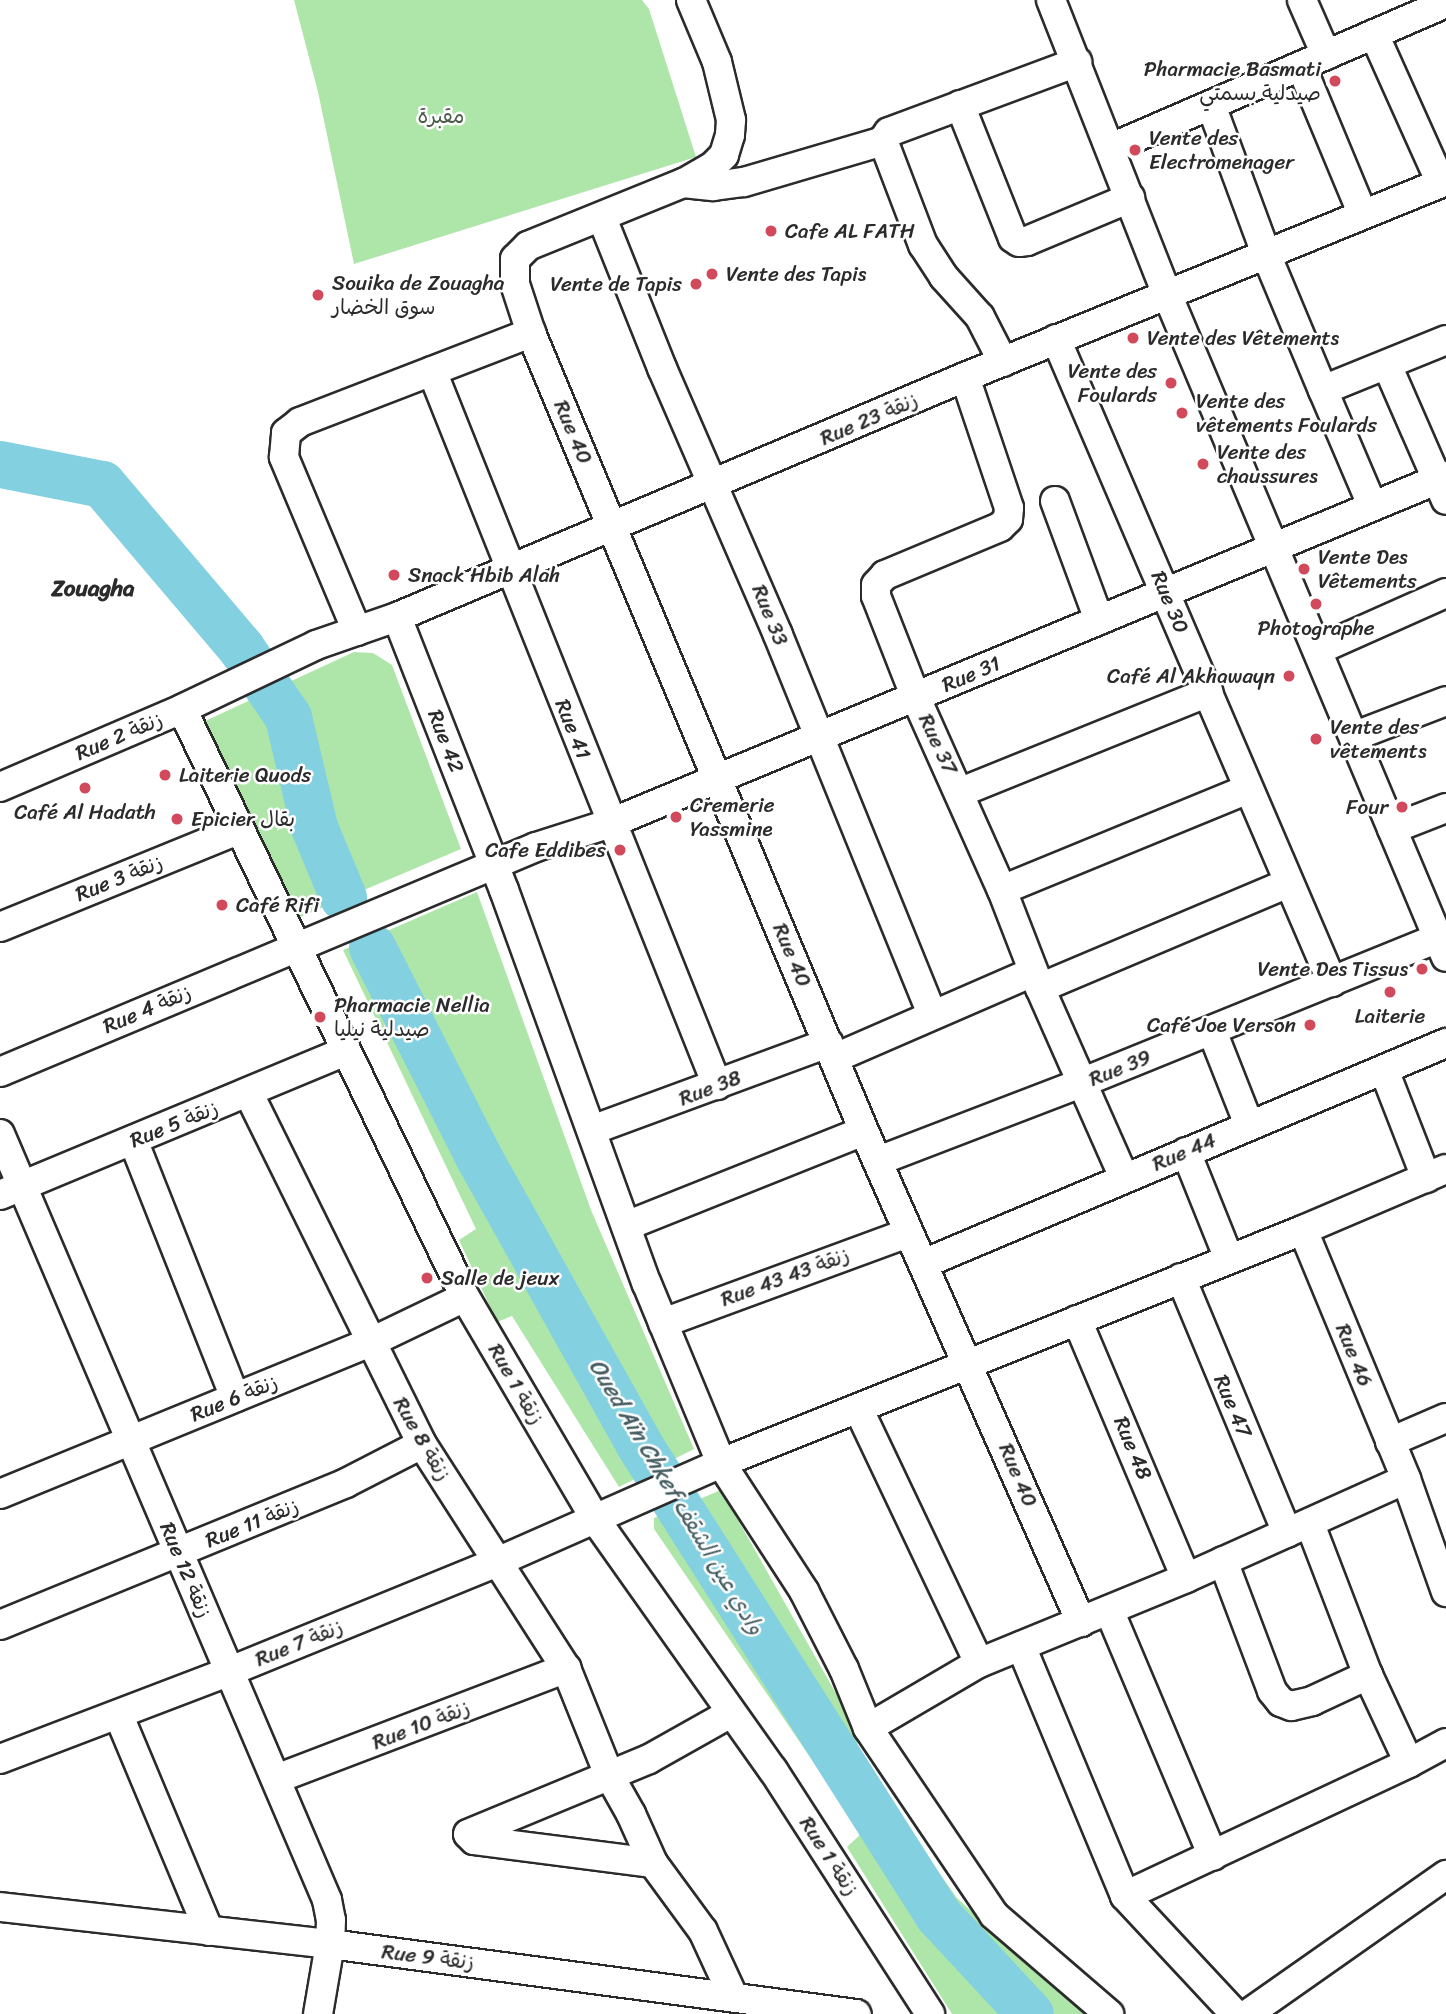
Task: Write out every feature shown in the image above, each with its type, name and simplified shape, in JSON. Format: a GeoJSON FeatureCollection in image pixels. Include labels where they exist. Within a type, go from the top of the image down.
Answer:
{"type":"FeatureCollection","features":[{"type":"Feature","properties":{"kind":"street"},"geometry":{"type":"LineString","coordinates":[[602,218],[683,183],[720,160],[730,135],[731,120],[717,62],[691,0]]}},
{"type":"Feature","properties":{"kind":"street"},"geometry":{"type":"LineString","coordinates":[[1051,0],[1167,294],[1443,944]]}},
{"type":"Feature","properties":{"kind":"street"},"geometry":{"type":"LineString","coordinates":[[1302,0],[1313,61],[1363,215]]}},
{"type":"Feature","properties":{"kind":"street"},"geometry":{"type":"LineString","coordinates":[[1111,148],[1432,8]]}},
{"type":"Feature","properties":{"kind":"street"},"geometry":{"type":"LineString","coordinates":[[1374,34],[1444,182]]}},
{"type":"Feature","properties":{"kind":"street"},"geometry":{"type":"LineString","coordinates":[[683,183],[714,186],[744,182],[883,141],[889,132],[1077,62]]}},
{"type":"Feature","properties":{"kind":"street"},"geometry":{"type":"LineString","coordinates":[[960,105],[1013,238],[1019,242],[1130,198]]}},
{"type":"Feature","properties":{"kind":"street"},"geometry":{"type":"LineString","coordinates":[[1211,105],[1266,254],[1372,505]]}},
{"type":"Feature","properties":{"kind":"street"},"geometry":{"type":"LineString","coordinates":[[883,141],[923,245],[944,277],[980,317],[1003,362]]}},
{"type":"Feature","properties":{"kind":"street","name":"Rue 23 زنقة"},"geometry":{"type":"LineString","coordinates":[[293,656],[397,617],[714,486],[965,377],[1444,182]]}},
{"type":"Feature","properties":{"kind":"street","name":"Rue 40"},"geometry":{"type":"LineString","coordinates":[[602,218],[528,246],[515,259],[515,284],[531,333],[864,1131],[1081,1622]]}},
{"type":"Feature","properties":{"kind":"street","name":"Rue 33"},"geometry":{"type":"LineString","coordinates":[[602,218],[932,1015]]}},
{"type":"Feature","properties":{"kind":"street"},"geometry":{"type":"LineString","coordinates":[[357,631],[284,457],[283,440],[300,422],[531,333]]}},
{"type":"Feature","properties":{"kind":"street","name":"Rue 30"},"geometry":{"type":"LineString","coordinates":[[1056,340],[1332,982]]}},
{"type":"Feature","properties":{"kind":"street"},"geometry":{"type":"LineString","coordinates":[[1323,390],[1446,340]]}},
{"type":"Feature","properties":{"kind":"street"},"geometry":{"type":"LineString","coordinates":[[1387,365],[1444,485]]}},
{"type":"Feature","properties":{"kind":"street","name":"Rue 41"},"geometry":{"type":"LineString","coordinates":[[432,371],[717,1085]]}},
{"type":"Feature","properties":{"kind":"street","name":"Rue 37"},"geometry":{"type":"LineString","coordinates":[[965,377],[1009,513],[1000,527],[884,575],[876,585],[876,596],[916,698],[961,792],[1002,890],[1036,980],[1124,1178]]}},
{"type":"Feature","properties":{"kind":"street","name":"Rue 31"},"geometry":{"type":"LineString","coordinates":[[494,865],[536,847],[611,823],[818,735],[916,698],[1372,505],[1444,485]]}},
{"type":"Feature","properties":{"kind":"street"},"geometry":{"type":"LineString","coordinates":[[1055,501],[1099,620]]}},
{"type":"Feature","properties":{"kind":"street"},"geometry":{"type":"LineString","coordinates":[[1318,650],[1446,593]]}},
{"type":"Feature","properties":{"kind":"street","name":"Rue 42"},"geometry":{"type":"LineString","coordinates":[[397,617],[494,865],[663,1323],[721,1463],[804,1591],[844,1668],[868,1728],[994,1915],[1109,2014]]}},
{"type":"Feature","properties":{"kind":"street","name":"Rue 2 زنقة"},"geometry":{"type":"LineString","coordinates":[[0,787],[182,709],[293,656]]}},
{"type":"Feature","properties":{"kind":"street"},"geometry":{"type":"LineString","coordinates":[[961,792],[1209,692]]}},
{"type":"Feature","properties":{"kind":"street"},"geometry":{"type":"LineString","coordinates":[[1355,736],[1446,701]]}},
{"type":"Feature","properties":{"kind":"street","name":"Rue 1 زنقة"},"geometry":{"type":"LineString","coordinates":[[182,709],[465,1297],[595,1519],[773,1770],[930,2014]]}},
{"type":"Feature","properties":{"kind":"street"},"geometry":{"type":"LineString","coordinates":[[1002,890],[1248,789]]}},
{"type":"Feature","properties":{"kind":"street"},"geometry":{"type":"LineString","coordinates":[[1392,829],[1446,808]]}},
{"type":"Feature","properties":{"kind":"street","name":"Rue 3 زنقة"},"geometry":{"type":"LineString","coordinates":[[0,927],[238,830]]}},
{"type":"Feature","properties":{"kind":"street","name":"Rue 4 زنقة"},"geometry":{"type":"LineString","coordinates":[[0,1072],[494,865]]}},
{"type":"Feature","properties":{"kind":"street","name":"Rue 38"},"geometry":{"type":"LineString","coordinates":[[592,1130],[717,1085],[831,1050],[1036,980],[1289,883]]}},
{"type":"Feature","properties":{"kind":"street","name":"Rue 39"},"geometry":{"type":"LineString","coordinates":[[877,1161],[1332,982],[1443,944]]}},
{"type":"Feature","properties":{"kind":"street"},"geometry":{"type":"LineString","coordinates":[[1212,1031],[1249,1125]]}},
{"type":"Feature","properties":{"kind":"street","name":"Rue 44"},"geometry":{"type":"LineString","coordinates":[[923,1264],[1446,1043]]}},
{"type":"Feature","properties":{"kind":"street","name":"Rue 5 زنقة"},"geometry":{"type":"LineString","coordinates":[[12,1190],[249,1094],[346,1051]]}},
{"type":"Feature","properties":{"kind":"street"},"geometry":{"type":"LineString","coordinates":[[1384,1070],[1436,1173]]}},
{"type":"Feature","properties":{"kind":"street","name":"Rue 8 زنقة"},"geometry":{"type":"LineString","coordinates":[[249,1094],[369,1343],[422,1444],[566,1668],[609,1775],[631,1814],[653,1863],[704,1931],[733,1996]]}},
{"type":"Feature","properties":{"kind":"street"},"geometry":{"type":"LineString","coordinates":[[626,1226],[864,1131]]}},
{"type":"Feature","properties":{"kind":"street","name":"Rue 12 زنقة"},"geometry":{"type":"LineString","coordinates":[[0,1134],[12,1190],[179,1552],[327,1900],[331,1920],[330,1944],[318,2014]]}},
{"type":"Feature","properties":{"kind":"street"},"geometry":{"type":"LineString","coordinates":[[133,1140],[235,1398]]}},
{"type":"Feature","properties":{"kind":"street"},"geometry":{"type":"LineString","coordinates":[[1186,1152],[1229,1259]]}},
{"type":"Feature","properties":{"kind":"street","name":"Rue 7 زنقة"},"geometry":{"type":"LineString","coordinates":[[0,1759],[119,1716],[228,1672],[497,1562],[652,1496],[721,1463],[1303,1230],[1436,1173]]}},
{"type":"Feature","properties":{"kind":"street","name":"Rue 46"},"geometry":{"type":"LineString","coordinates":[[1303,1230],[1406,1479],[1446,1591]]}},
{"type":"Feature","properties":{"kind":"street","name":"Rue 43 زنقة 43"},"geometry":{"type":"LineString","coordinates":[[663,1323],[908,1233]]}},
{"type":"Feature","properties":{"kind":"street","name":"Rue 47"},"geometry":{"type":"LineString","coordinates":[[1181,1278],[1409,1763]]}},
{"type":"Feature","properties":{"kind":"street","name":"Rue 6 زنقة"},"geometry":{"type":"LineString","coordinates":[[0,1494],[369,1343],[465,1297]]}},
{"type":"Feature","properties":{"kind":"street","name":"Rue 48"},"geometry":{"type":"LineString","coordinates":[[1077,1320],[1186,1578]]}},
{"type":"Feature","properties":{"kind":"street"},"geometry":{"type":"LineString","coordinates":[[859,1410],[979,1663]]}},
{"type":"Feature","properties":{"kind":"street"},"geometry":{"type":"LineString","coordinates":[[1390,1442],[1446,1419]]}},
{"type":"Feature","properties":{"kind":"street","name":"Rue 11 زنقة"},"geometry":{"type":"LineString","coordinates":[[0,1625],[346,1483],[422,1444]]}},
{"type":"Feature","properties":{"kind":"street"},"geometry":{"type":"LineString","coordinates":[[868,1728],[979,1663],[1186,1578],[1406,1479]]}},
{"type":"Feature","properties":{"kind":"street"},"geometry":{"type":"LineString","coordinates":[[1223,1561],[1272,1690],[1281,1702],[1291,1706],[1312,1701],[1368,1675]]}},
{"type":"Feature","properties":{"kind":"street"},"geometry":{"type":"LineString","coordinates":[[1109,1610],[1213,1856]]}},
{"type":"Feature","properties":{"kind":"street"},"geometry":{"type":"LineString","coordinates":[[1021,1646],[1093,1826],[1125,1896],[1235,2014]]}},
{"type":"Feature","properties":{"kind":"street","name":"Rue 10 زنقة"},"geometry":{"type":"LineString","coordinates":[[276,1779],[566,1668]]}},
{"type":"Feature","properties":{"kind":"street"},"geometry":{"type":"LineString","coordinates":[[653,1863],[474,1840],[468,1836],[469,1833],[681,1744],[731,1713]]}},
{"type":"Feature","properties":{"kind":"street"},"geometry":{"type":"LineString","coordinates":[[119,1716],[209,1931]]}},
{"type":"Feature","properties":{"kind":"street"},"geometry":{"type":"LineString","coordinates":[[1125,1896],[1409,1763],[1446,1743]]}},
{"type":"Feature","properties":{"kind":"street"},"geometry":{"type":"LineString","coordinates":[[1248,2014],[1446,1875]]}},
{"type":"Feature","properties":{"kind":"street","name":"Rue 9 زنقة"},"geometry":{"type":"LineString","coordinates":[[0,1907],[330,1944],[856,2014]]}},
{"type":"Feature","properties":{"kind":"green space","name":"مقبرة"},"geometry":{"type":"Polygon","coordinates":[[[294,0],[642,0],[649,9],[696,157],[354,264],[318,92],[294,0]]]}},
{"type":"Feature","properties":{"kind":"green space"},"geometry":{"type":"Polygon","coordinates":[[[354,652],[373,653],[392,665],[461,849],[300,917],[205,721],[354,652]]]}},
{"type":"Feature","properties":{"kind":"green space"},"geometry":{"type":"Polygon","coordinates":[[[477,892],[591,1210],[694,1449],[619,1487],[512,1316],[497,1322],[459,1240],[476,1229],[343,950],[477,892]]]}},
{"type":"Feature","properties":{"kind":"green space"},"geometry":{"type":"Polygon","coordinates":[[[721,1490],[860,1736],[854,1753],[957,1898],[1085,2014],[952,2014],[847,1847],[862,1833],[654,1529],[654,1518],[721,1490]]]}},
{"type":"Feature","properties":{"kind":"waterway","name":"Oued Aïn Chkef وادي عين الشقف"},"geometry":{"type":"LineString","coordinates":[[0,464],[102,484],[241,648],[288,717],[314,827],[343,897]]}},
{"type":"Feature","properties":{"kind":"waterway","name":"Oued Aïn Chkef وادي عين الشقف"},"geometry":{"type":"LineString","coordinates":[[372,947],[478,1156],[640,1446],[938,1915],[1030,2014]]}},
{"type":"Feature","properties":{"kind":"place","name":"Pharmacie Basmati صيدلية بسمتي"},"geometry":{"type":"Point","coordinates":[1335,81]}},
{"type":"Feature","properties":{"kind":"place","name":"Vente des Electromenager"},"geometry":{"type":"Point","coordinates":[1135,150]}},
{"type":"Feature","properties":{"kind":"place","name":"Cafe AL FATH"},"geometry":{"type":"Point","coordinates":[771,231]}},
{"type":"Feature","properties":{"kind":"place","name":"Vente des Tapis"},"geometry":{"type":"Point","coordinates":[712,274]}},
{"type":"Feature","properties":{"kind":"place","name":"Vente de Tapis"},"geometry":{"type":"Point","coordinates":[696,284]}},
{"type":"Feature","properties":{"kind":"place","name":"Souika de Zouagha سوق الخضار"},"geometry":{"type":"Point","coordinates":[318,295]}},
{"type":"Feature","properties":{"kind":"place","name":"Vente des Vêtements"},"geometry":{"type":"Point","coordinates":[1133,338]}},
{"type":"Feature","properties":{"kind":"place","name":"Vente des Foulards"},"geometry":{"type":"Point","coordinates":[1171,383]}},
{"type":"Feature","properties":{"kind":"place","name":"Vente des vêtements Foulards"},"geometry":{"type":"Point","coordinates":[1182,413]}},
{"type":"Feature","properties":{"kind":"place","name":"Vente des chaussures"},"geometry":{"type":"Point","coordinates":[1203,464]}},
{"type":"Feature","properties":{"kind":"place","name":"Vente Des Vêtements"},"geometry":{"type":"Point","coordinates":[1304,569]}},
{"type":"Feature","properties":{"kind":"place","name":"Snack Hbib Alah"},"geometry":{"type":"Point","coordinates":[394,575]}},
{"type":"Feature","properties":{"kind":"place","name":"Photographe"},"geometry":{"type":"Point","coordinates":[1316,604]}},
{"type":"Feature","properties":{"kind":"place","name":"Café Al Akhawayn"},"geometry":{"type":"Point","coordinates":[1289,676]}},
{"type":"Feature","properties":{"kind":"place","name":"Vente des vêtements"},"geometry":{"type":"Point","coordinates":[1316,739]}},
{"type":"Feature","properties":{"kind":"place","name":"Laiterie Quods"},"geometry":{"type":"Point","coordinates":[165,775]}},
{"type":"Feature","properties":{"kind":"place","name":"Café Al Hadath"},"geometry":{"type":"Point","coordinates":[85,788]}},
{"type":"Feature","properties":{"kind":"place","name":"Four"},"geometry":{"type":"Point","coordinates":[1402,807]}},
{"type":"Feature","properties":{"kind":"place","name":"Cremerie Yassmine"},"geometry":{"type":"Point","coordinates":[676,817]}},
{"type":"Feature","properties":{"kind":"place","name":"Epicier بقال"},"geometry":{"type":"Point","coordinates":[177,819]}},
{"type":"Feature","properties":{"kind":"place","name":"Cafe Eddibes"},"geometry":{"type":"Point","coordinates":[620,850]}},
{"type":"Feature","properties":{"kind":"place","name":"Café Rifi"},"geometry":{"type":"Point","coordinates":[222,905]}},
{"type":"Feature","properties":{"kind":"place","name":"Vente Des Tissus"},"geometry":{"type":"Point","coordinates":[1422,969]}},
{"type":"Feature","properties":{"kind":"place","name":"Laiterie"},"geometry":{"type":"Point","coordinates":[1390,992]}},
{"type":"Feature","properties":{"kind":"place","name":"Pharmacie Nellia صيدلية نيليا"},"geometry":{"type":"Point","coordinates":[320,1017]}},
{"type":"Feature","properties":{"kind":"place","name":"Café Joe Verson"},"geometry":{"type":"Point","coordinates":[1310,1025]}},
{"type":"Feature","properties":{"kind":"place","name":"Salle de jeux"},"geometry":{"type":"Point","coordinates":[427,1278]}},
{"type":"Feature","properties":{"kind":"district","name":"Zouagha"},"geometry":{"type":"Point","coordinates":[93,589]}}]}
